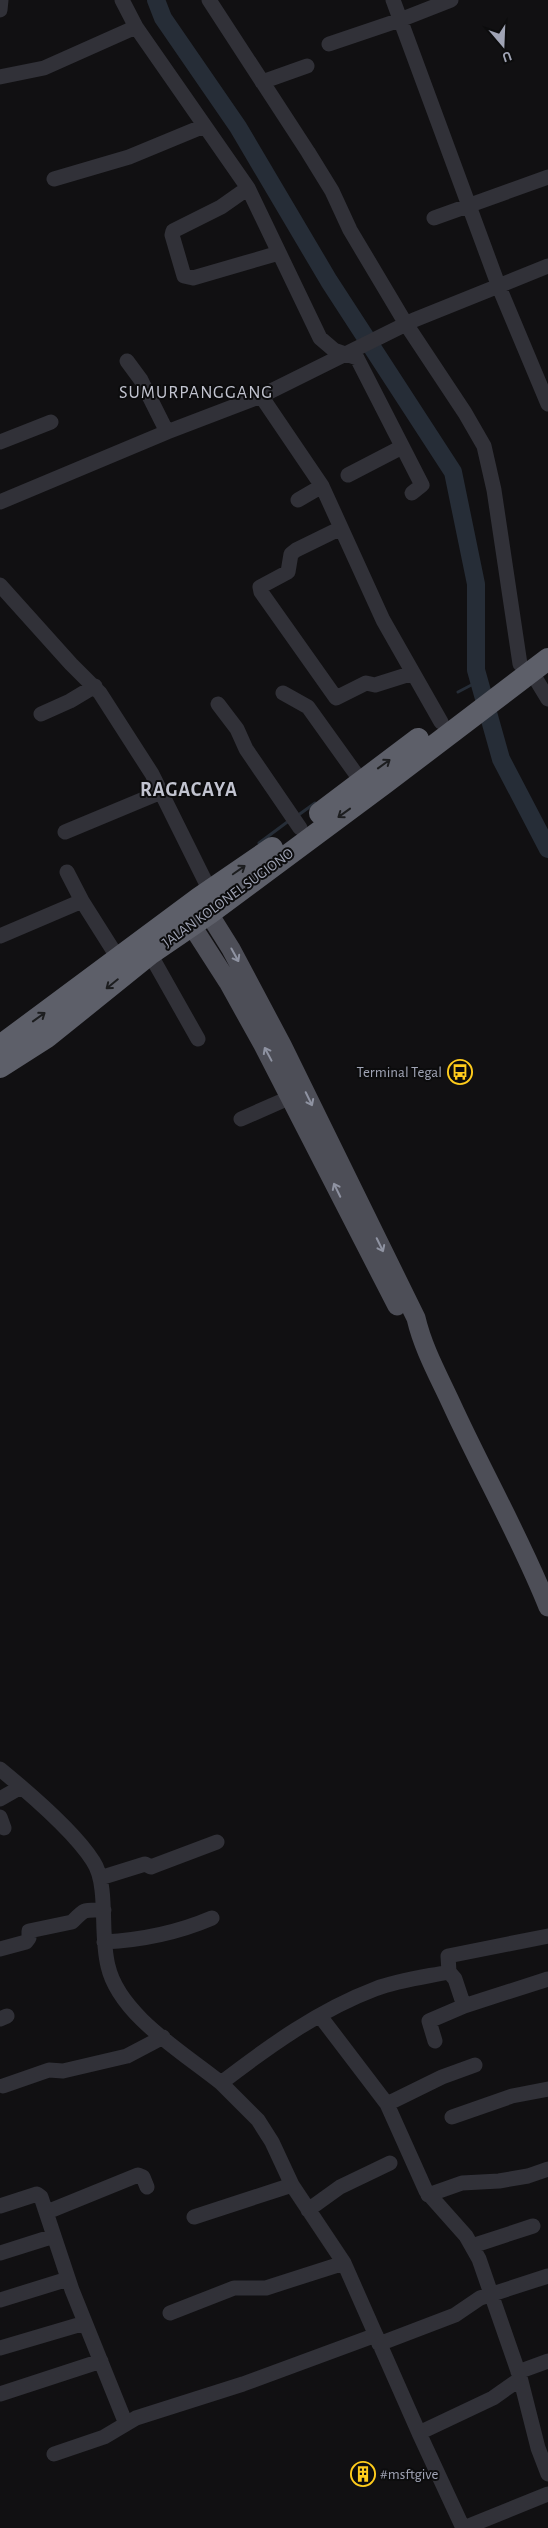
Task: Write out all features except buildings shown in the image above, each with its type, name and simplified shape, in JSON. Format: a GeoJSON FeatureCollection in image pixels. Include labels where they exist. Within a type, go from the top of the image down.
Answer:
{"type":"FeatureCollection","features":[{"type":"Feature","properties":{"kind":"highway"},"geometry":{"type":"LineString","coordinates":[[452,721],[498,687],[533,665],[548,645]]}},
{"type":"Feature","properties":{"kind":"highway","name":"JALAN KOLONEL SUGIONO"},"geometry":{"type":"LineString","coordinates":[[0,1067],[47,1037],[150,954],[203,901],[295,820],[356,775],[452,721]]}},
{"type":"Feature","properties":{"kind":"highway","name":"JALAN KOLONEL SUGIONO"},"geometry":{"type":"LineString","coordinates":[[203,901],[452,721]]}},
{"type":"Feature","properties":{"kind":"highway"},"geometry":{"type":"LineString","coordinates":[[0,1046],[115,953],[203,901]]}},
{"type":"Feature","properties":{"kind":"main road"},"geometry":{"type":"LineString","coordinates":[[203,901],[261,1024],[416,1318],[421,1339],[548,1607]]}},
{"type":"Feature","properties":{"kind":"main road"},"geometry":{"type":"LineString","coordinates":[[261,1024],[291,1097],[379,1274],[407,1324],[421,1339]]}},
{"type":"Feature","properties":{"kind":"street"},"geometry":{"type":"LineString","coordinates":[[0,0],[0,10]]}},
{"type":"Feature","properties":{"kind":"street"},"geometry":{"type":"LineString","coordinates":[[122,0],[136,27],[248,188],[320,338],[328,346],[345,355],[356,357],[358,360],[422,485],[412,493]]}},
{"type":"Feature","properties":{"kind":"street"},"geometry":{"type":"LineString","coordinates":[[208,0],[327,183],[350,230],[402,325],[465,413],[486,452],[533,665],[548,699]]}},
{"type":"Feature","properties":{"kind":"street"},"geometry":{"type":"LineString","coordinates":[[393,0],[498,287],[548,404]]}},
{"type":"Feature","properties":{"kind":"street"},"geometry":{"type":"LineString","coordinates":[[329,44],[400,20],[451,0]]}},
{"type":"Feature","properties":{"kind":"street"},"geometry":{"type":"LineString","coordinates":[[0,77],[44,68],[136,27]]}},
{"type":"Feature","properties":{"kind":"street"},"geometry":{"type":"LineString","coordinates":[[262,82],[306,66]]}},
{"type":"Feature","properties":{"kind":"street"},"geometry":{"type":"LineString","coordinates":[[54,179],[129,158],[204,126]]}},
{"type":"Feature","properties":{"kind":"street"},"geometry":{"type":"LineString","coordinates":[[434,218],[470,207],[548,177]]}},
{"type":"Feature","properties":{"kind":"street"},"geometry":{"type":"LineString","coordinates":[[248,188],[221,207],[173,231],[172,236],[184,276],[194,278],[279,253]]}},
{"type":"Feature","properties":{"kind":"street"},"geometry":{"type":"LineString","coordinates":[[0,502],[167,432],[262,396],[402,325],[548,266]]}},
{"type":"Feature","properties":{"kind":"street"},"geometry":{"type":"LineString","coordinates":[[127,360],[141,380],[167,432]]}},
{"type":"Feature","properties":{"kind":"street"},"geometry":{"type":"LineString","coordinates":[[262,396],[322,486],[383,620],[413,673],[452,721]]}},
{"type":"Feature","properties":{"kind":"street"},"geometry":{"type":"LineString","coordinates":[[0,442],[51,422]]}},
{"type":"Feature","properties":{"kind":"street"},"geometry":{"type":"LineString","coordinates":[[348,475],[402,447]]}},
{"type":"Feature","properties":{"kind":"street"},"geometry":{"type":"LineString","coordinates":[[298,500],[322,486]]}},
{"type":"Feature","properties":{"kind":"street"},"geometry":{"type":"LineString","coordinates":[[341,528],[296,550],[291,554],[288,572],[263,583],[259,589],[336,698],[366,683],[375,685],[413,673]]}},
{"type":"Feature","properties":{"kind":"street"},"geometry":{"type":"LineString","coordinates":[[0,585],[71,664],[94,686],[126,731],[161,792],[203,901]]}},
{"type":"Feature","properties":{"kind":"street"},"geometry":{"type":"LineString","coordinates":[[41,714],[94,686]]}},
{"type":"Feature","properties":{"kind":"street"},"geometry":{"type":"LineString","coordinates":[[283,693],[308,707],[356,775]]}},
{"type":"Feature","properties":{"kind":"street"},"geometry":{"type":"LineString","coordinates":[[218,704],[237,729],[242,742],[295,820]]}},
{"type":"Feature","properties":{"kind":"street"},"geometry":{"type":"LineString","coordinates":[[65,832],[161,792]]}},
{"type":"Feature","properties":{"kind":"street"},"geometry":{"type":"LineString","coordinates":[[67,872],[82,901],[115,953]]}},
{"type":"Feature","properties":{"kind":"street"},"geometry":{"type":"LineString","coordinates":[[0,936],[82,901]]}},
{"type":"Feature","properties":{"kind":"street"},"geometry":{"type":"LineString","coordinates":[[150,954],[198,1039]]}},
{"type":"Feature","properties":{"kind":"street"},"geometry":{"type":"LineString","coordinates":[[242,1119],[291,1097]]}},
{"type":"Feature","properties":{"kind":"street"},"geometry":{"type":"LineString","coordinates":[[0,1769],[22,1787],[93,1860],[100,1878],[104,1910],[104,1942],[108,1967],[119,1993],[129,2006],[163,2037],[221,2083],[258,2120],[272,2142],[292,2185],[344,2263],[464,2528],[548,2494]]}},
{"type":"Feature","properties":{"kind":"street"},"geometry":{"type":"LineString","coordinates":[[0,1799],[22,1787]]}},
{"type":"Feature","properties":{"kind":"street"},"geometry":{"type":"LineString","coordinates":[[100,1878],[145,1864],[156,1865],[217,1842]]}},
{"type":"Feature","properties":{"kind":"street"},"geometry":{"type":"LineString","coordinates":[[0,1949],[26,1942],[30,1931],[72,1922],[77,1914],[82,1912],[104,1910]]}},
{"type":"Feature","properties":{"kind":"street"},"geometry":{"type":"LineString","coordinates":[[104,1942],[159,1936],[189,1928],[212,1918]]}},
{"type":"Feature","properties":{"kind":"street"},"geometry":{"type":"LineString","coordinates":[[464,2006],[455,1979],[449,1972],[448,1956],[548,1936]]}},
{"type":"Feature","properties":{"kind":"street"},"geometry":{"type":"LineString","coordinates":[[221,2083],[282,2039],[320,2016],[374,1989],[449,1972]]}},
{"type":"Feature","properties":{"kind":"street"},"geometry":{"type":"LineString","coordinates":[[435,2041],[429,2021],[464,2006],[548,1979]]}},
{"type":"Feature","properties":{"kind":"street"},"geometry":{"type":"LineString","coordinates":[[320,2016],[387,2104],[428,2195],[466,2236],[472,2246],[492,2295],[519,2376],[548,2474]]}},
{"type":"Feature","properties":{"kind":"street"},"geometry":{"type":"LineString","coordinates":[[3,2086],[49,2070],[63,2071],[127,2056],[163,2037]]}},
{"type":"Feature","properties":{"kind":"street"},"geometry":{"type":"LineString","coordinates":[[387,2104],[442,2076],[475,2065]]}},
{"type":"Feature","properties":{"kind":"street"},"geometry":{"type":"LineString","coordinates":[[452,2117],[512,2096],[548,2090]]}},
{"type":"Feature","properties":{"kind":"street"},"geometry":{"type":"LineString","coordinates":[[308,2210],[340,2187],[390,2163]]}},
{"type":"Feature","properties":{"kind":"street"},"geometry":{"type":"LineString","coordinates":[[428,2195],[462,2183],[499,2181],[528,2176],[548,2169]]}},
{"type":"Feature","properties":{"kind":"street"},"geometry":{"type":"LineString","coordinates":[[46,2212],[138,2175],[143,2177],[147,2187]]}},
{"type":"Feature","properties":{"kind":"street"},"geometry":{"type":"LineString","coordinates":[[194,2217],[292,2185]]}},
{"type":"Feature","properties":{"kind":"street"},"geometry":{"type":"LineString","coordinates":[[0,2206],[37,2194],[41,2196],[68,2279],[126,2424]]}},
{"type":"Feature","properties":{"kind":"street"},"geometry":{"type":"LineString","coordinates":[[472,2246],[533,2226]]}},
{"type":"Feature","properties":{"kind":"street"},"geometry":{"type":"LineString","coordinates":[[0,2254],[54,2236]]}},
{"type":"Feature","properties":{"kind":"street"},"geometry":{"type":"LineString","coordinates":[[170,2313],[234,2288],[266,2288],[344,2263]]}},
{"type":"Feature","properties":{"kind":"street"},"geometry":{"type":"LineString","coordinates":[[54,2454],[104,2438],[136,2418],[455,2315],[480,2298],[548,2276]]}},
{"type":"Feature","properties":{"kind":"street"},"geometry":{"type":"LineString","coordinates":[[0,2300],[68,2279]]}},
{"type":"Feature","properties":{"kind":"street"},"geometry":{"type":"LineString","coordinates":[[0,2348],[85,2324]]}},
{"type":"Feature","properties":{"kind":"street"},"geometry":{"type":"LineString","coordinates":[[0,2394],[100,2361]]}},
{"type":"Feature","properties":{"kind":"street"},"geometry":{"type":"LineString","coordinates":[[419,2432],[493,2398],[519,2376],[548,2361]]}},
{"type":"Feature","properties":{"kind":"waterway"},"geometry":{"type":"LineString","coordinates":[[156,0],[163,18],[238,127],[329,281],[453,472],[476,584],[476,670],[501,759],[548,849]]}},
{"type":"Feature","properties":{"kind":"waterway"},"geometry":{"type":"LineString","coordinates":[[458,692],[479,681]]}},
{"type":"Feature","properties":{"kind":"waterway"},"geometry":{"type":"LineString","coordinates":[[297,816],[315,803]]}},
{"type":"Feature","properties":{"kind":"waterway"},"geometry":{"type":"LineString","coordinates":[[259,843],[290,820]]}},
{"type":"Feature","properties":{"kind":"place","name":"Terminal Tegal"},"geometry":{"type":"Point","coordinates":[460,1072]}},
{"type":"Feature","properties":{"kind":"place","name":"#msftgive"},"geometry":{"type":"Point","coordinates":[363,2474]}},
{"type":"Feature","properties":{"kind":"district","name":"SUMURPANGGANG"},"geometry":{"type":"Point","coordinates":[196,393]}},
{"type":"Feature","properties":{"kind":"district","name":"RAGACAYA"},"geometry":{"type":"Point","coordinates":[189,790]}}]}
